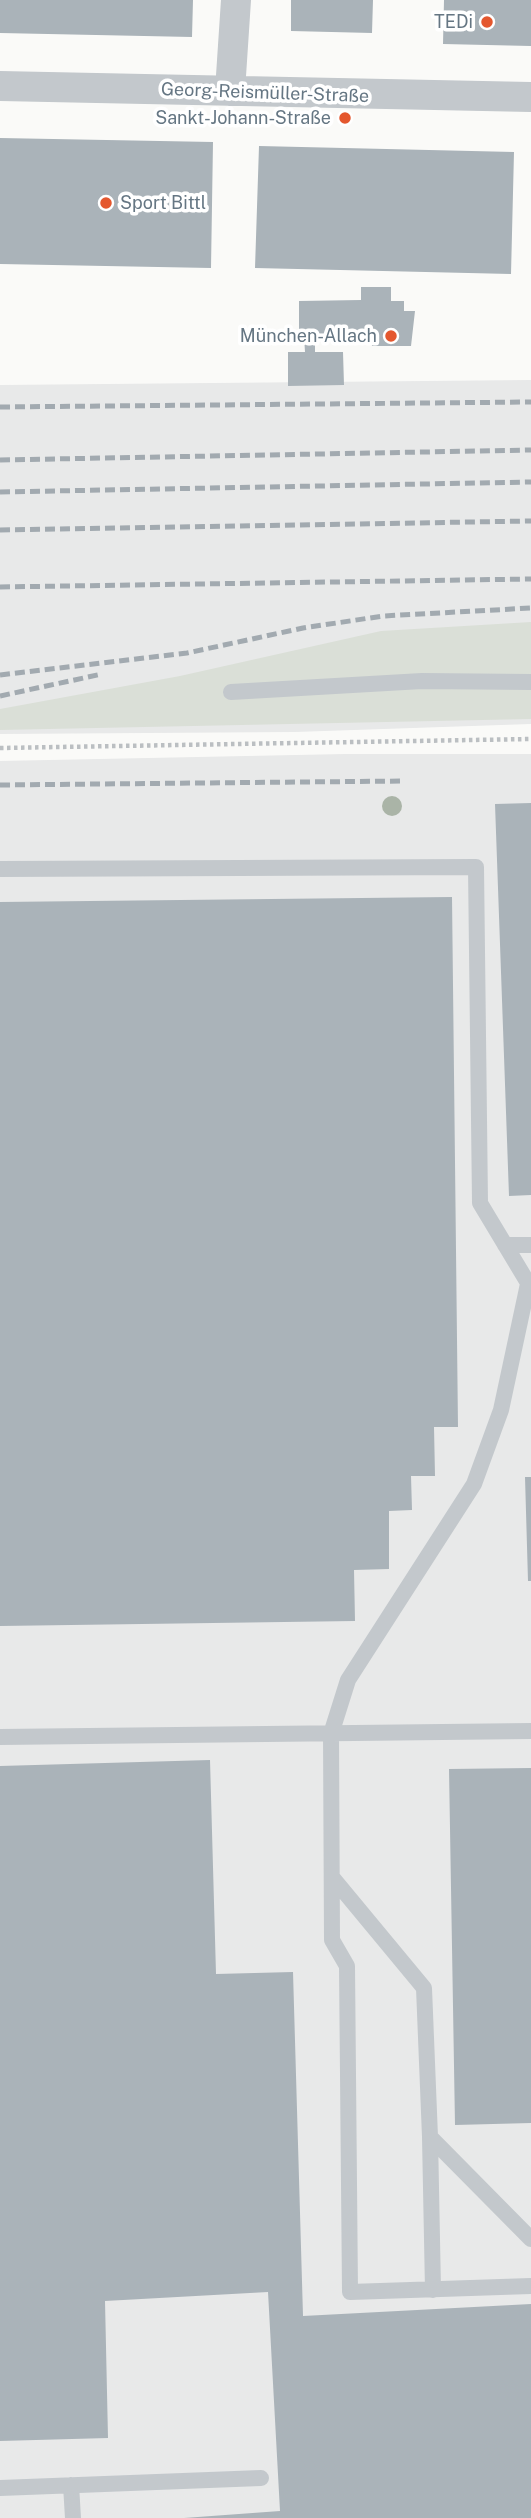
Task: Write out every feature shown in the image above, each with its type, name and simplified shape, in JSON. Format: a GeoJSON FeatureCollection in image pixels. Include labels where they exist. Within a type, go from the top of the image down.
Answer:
{"type":"FeatureCollection","features":[{"type":"Feature","properties":{"kind":"street"},"geometry":{"type":"LineString","coordinates":[[230,92],[236,0]]}},
{"type":"Feature","properties":{"kind":"street","name":"Georg-Reismüller-Straße"},"geometry":{"type":"LineString","coordinates":[[0,86],[531,97]]}},
{"type":"Feature","properties":{"kind":"lane"},"geometry":{"type":"LineString","coordinates":[[231,692],[422,681],[531,682]]}},
{"type":"Feature","properties":{"kind":"lane"},"geometry":{"type":"LineString","coordinates":[[0,869],[476,867],[480,1202],[529,1286],[501,1410],[474,1484],[348,1680],[331,1734],[332,1940],[347,1966],[350,2292],[531,2286]]}},
{"type":"Feature","properties":{"kind":"lane"},"geometry":{"type":"LineString","coordinates":[[505,1245],[531,1245]]}},
{"type":"Feature","properties":{"kind":"lane"},"geometry":{"type":"LineString","coordinates":[[0,1737],[531,1731]]}},
{"type":"Feature","properties":{"kind":"lane"},"geometry":{"type":"LineString","coordinates":[[332,1877],[424,1988],[433,2290]]}},
{"type":"Feature","properties":{"kind":"lane"},"geometry":{"type":"LineString","coordinates":[[430,2137],[531,2239]]}},
{"type":"Feature","properties":{"kind":"lane"},"geometry":{"type":"LineString","coordinates":[[0,2488],[261,2478]]}},
{"type":"Feature","properties":{"kind":"lane"},"geometry":{"type":"LineString","coordinates":[[71,2485],[73,2518]]}},
{"type":"Feature","properties":{"kind":"path"},"geometry":{"type":"LineString","coordinates":[[0,748],[531,739]]}},
{"type":"Feature","properties":{"kind":"shaded area"},"geometry":{"type":"Polygon","coordinates":[[[531,380],[531,724],[295,732],[0,734],[0,385],[531,380]]]}},
{"type":"Feature","properties":{"kind":"shaded area"},"geometry":{"type":"Polygon","coordinates":[[[531,622],[531,719],[0,730],[0,709],[180,676],[381,631],[531,622]]]}},
{"type":"Feature","properties":{"kind":"shaded area"},"geometry":{"type":"Polygon","coordinates":[[[345,754],[531,754],[531,2518],[0,2518],[0,761],[345,754]]]}},
{"type":"Feature","properties":{"kind":"building"},"geometry":{"type":"Polygon","coordinates":[[[0,0],[193,0],[192,37],[0,33],[0,0]]]}},
{"type":"Feature","properties":{"kind":"building"},"geometry":{"type":"Polygon","coordinates":[[[291,0],[373,0],[372,33],[291,31],[291,0]]]}},
{"type":"Feature","properties":{"kind":"building","name":"TEDi"},"geometry":{"type":"Polygon","coordinates":[[[444,0],[531,0],[531,46],[443,44],[444,0]]]}},
{"type":"Feature","properties":{"kind":"building","name":"Sport Bittl"},"geometry":{"type":"Polygon","coordinates":[[[0,138],[213,142],[211,268],[0,264],[0,138]]]}},
{"type":"Feature","properties":{"kind":"building"},"geometry":{"type":"Polygon","coordinates":[[[259,146],[514,152],[511,274],[255,268],[259,146]]]}},
{"type":"Feature","properties":{"kind":"building","name":"München-Allach"},"geometry":{"type":"Polygon","coordinates":[[[361,287],[391,287],[391,301],[404,301],[404,311],[415,311],[411,346],[372,346],[371,336],[315,336],[315,352],[343,352],[344,385],[288,386],[288,352],[305,352],[304,336],[299,336],[299,301],[361,300],[361,287]]]}},
{"type":"Feature","properties":{"kind":"building"},"geometry":{"type":"Polygon","coordinates":[[[531,803],[531,1195],[509,1196],[495,804],[531,803]]]}},
{"type":"Feature","properties":{"kind":"building"},"geometry":{"type":"Polygon","coordinates":[[[452,897],[458,1427],[434,1427],[435,1476],[411,1476],[412,1510],[389,1511],[389,1569],[354,1570],[355,1621],[0,1626],[0,902],[452,897]]]}},
{"type":"Feature","properties":{"kind":"building"},"geometry":{"type":"Polygon","coordinates":[[[525,1477],[531,1477],[531,1581],[528,1581],[525,1477]]]}},
{"type":"Feature","properties":{"kind":"building"},"geometry":{"type":"Polygon","coordinates":[[[210,1760],[216,1974],[293,1972],[303,2316],[531,2304],[531,2518],[184,2518],[280,2511],[268,2292],[105,2301],[108,2438],[0,2441],[0,1766],[210,1760]]]}},
{"type":"Feature","properties":{"kind":"building"},"geometry":{"type":"Polygon","coordinates":[[[531,1768],[531,2123],[455,2125],[449,1769],[531,1768]]]}},
{"type":"Feature","properties":{"kind":"railway"},"geometry":{"type":"LineString","coordinates":[[0,407],[531,402]]}},
{"type":"Feature","properties":{"kind":"railway"},"geometry":{"type":"LineString","coordinates":[[0,460],[531,450]]}},
{"type":"Feature","properties":{"kind":"railway"},"geometry":{"type":"LineString","coordinates":[[0,492],[531,482]]}},
{"type":"Feature","properties":{"kind":"railway"},"geometry":{"type":"LineString","coordinates":[[0,530],[531,521]]}},
{"type":"Feature","properties":{"kind":"railway"},"geometry":{"type":"LineString","coordinates":[[0,587],[531,579]]}},
{"type":"Feature","properties":{"kind":"railway"},"geometry":{"type":"LineString","coordinates":[[0,675],[187,653],[303,628],[383,616],[531,608]]}},
{"type":"Feature","properties":{"kind":"railway"},"geometry":{"type":"LineString","coordinates":[[0,696],[102,674]]}},
{"type":"Feature","properties":{"kind":"railway"},"geometry":{"type":"LineString","coordinates":[[0,785],[403,781]]}},
{"type":"Feature","properties":{"kind":"place","name":"TEDi"},"geometry":{"type":"Point","coordinates":[487,22]}},
{"type":"Feature","properties":{"kind":"place","name":"Sankt-Johann-Straße"},"geometry":{"type":"Point","coordinates":[345,118]}},
{"type":"Feature","properties":{"kind":"place","name":"Sport Bittl"},"geometry":{"type":"Point","coordinates":[106,203]}},
{"type":"Feature","properties":{"kind":"place","name":"München-Allach"},"geometry":{"type":"Point","coordinates":[391,336]}}]}
